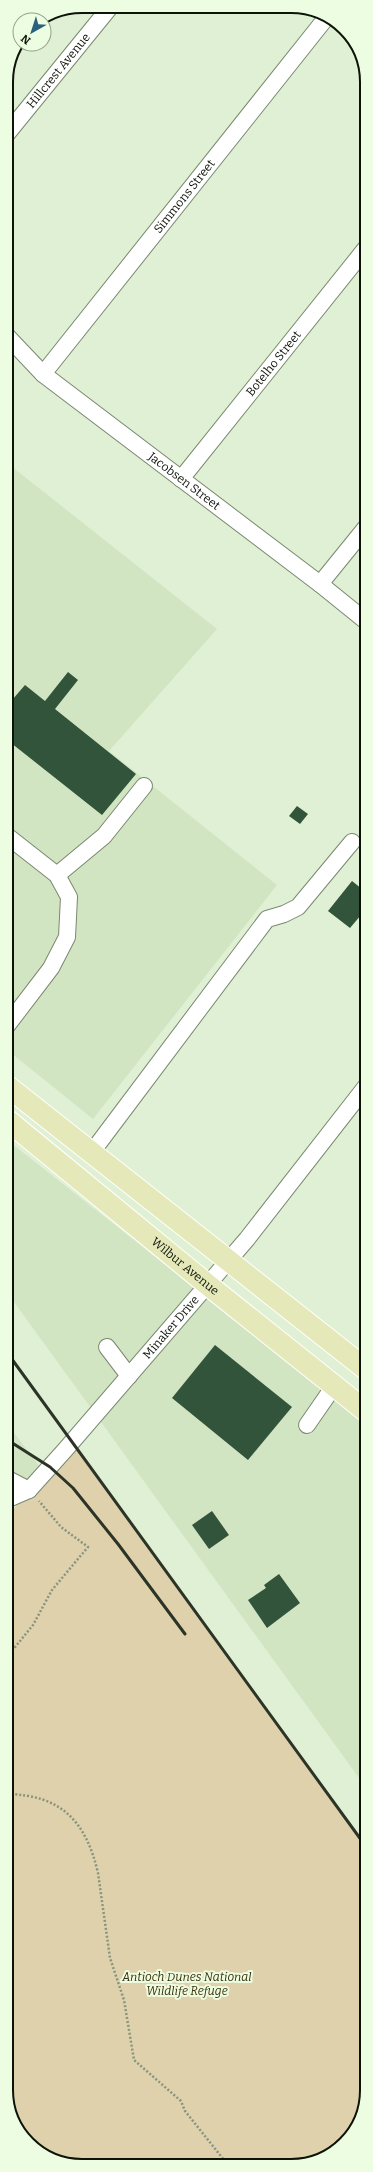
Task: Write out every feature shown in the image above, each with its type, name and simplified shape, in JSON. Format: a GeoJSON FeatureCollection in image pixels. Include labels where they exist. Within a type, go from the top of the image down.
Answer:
{"type":"FeatureCollection","features":[{"type":"Feature","properties":{"kind":"main road"},"geometry":{"type":"LineString","coordinates":[[13,1090],[230,1260],[360,1364]]}},
{"type":"Feature","properties":{"kind":"main road","name":"Wilbur Avenue"},"geometry":{"type":"LineString","coordinates":[[13,1125],[208,1285],[360,1406]]}},
{"type":"Feature","properties":{"kind":"street","name":"Hillcrest Avenue"},"geometry":{"type":"LineString","coordinates":[[13,126],[105,13]]}},
{"type":"Feature","properties":{"kind":"street","name":"Simmons Street"},"geometry":{"type":"LineString","coordinates":[[43,374],[323,21]]}},
{"type":"Feature","properties":{"kind":"street","name":"Botelho Street"},"geometry":{"type":"LineString","coordinates":[[181,479],[360,255]]}},
{"type":"Feature","properties":{"kind":"street","name":"Jacobsen Street"},"geometry":{"type":"LineString","coordinates":[[13,342],[43,374],[320,584],[360,617]]}},
{"type":"Feature","properties":{"kind":"street"},"geometry":{"type":"LineString","coordinates":[[320,584],[360,534]]}},
{"type":"Feature","properties":{"kind":"street"},"geometry":{"type":"LineString","coordinates":[[57,875],[104,836],[144,786]]}},
{"type":"Feature","properties":{"kind":"street"},"geometry":{"type":"LineString","coordinates":[[13,841],[57,875],[69,897],[67,937],[52,968],[13,1017]]}},
{"type":"Feature","properties":{"kind":"street"},"geometry":{"type":"LineString","coordinates":[[92,1152],[267,919],[284,914],[298,907],[352,842]]}},
{"type":"Feature","properties":{"kind":"street","name":"Minaker Drive"},"geometry":{"type":"LineString","coordinates":[[29,1490],[230,1260],[360,1094]]}},
{"type":"Feature","properties":{"kind":"street"},"geometry":{"type":"LineString","coordinates":[[107,1348],[129,1376]]}},
{"type":"Feature","properties":{"kind":"street"},"geometry":{"type":"LineString","coordinates":[[307,1425],[334,1386]]}},
{"type":"Feature","properties":{"kind":"street"},"geometry":{"type":"LineString","coordinates":[[13,1482],[29,1490]]}},
{"type":"Feature","properties":{"kind":"street"},"geometry":{"type":"LineString","coordinates":[[13,1497],[29,1490]]}},
{"type":"Feature","properties":{"kind":"path"},"geometry":{"type":"LineString","coordinates":[[13,1649],[33,1625],[52,1590],[88,1547],[61,1526],[29,1490]]}},
{"type":"Feature","properties":{"kind":"path"},"geometry":{"type":"LineString","coordinates":[[13,1795],[45,1799],[70,1814],[81,1828],[95,1860],[98,1873],[110,1958],[124,2000],[134,2060],[181,2101],[185,2111],[223,2159]]}},
{"type":"Feature","properties":{"kind":"shaded area"},"geometry":{"type":"Polygon","coordinates":[[[13,468],[217,629],[109,751],[277,885],[93,1119],[13,1055],[13,468]]]}},
{"type":"Feature","properties":{"kind":"shaded area"},"geometry":{"type":"Polygon","coordinates":[[[13,1145],[360,1418],[360,1779],[13,1301],[13,1145]]]}},
{"type":"Feature","properties":{"kind":"shaded area"},"geometry":{"type":"Polygon","coordinates":[[[13,1431],[43,1471],[13,1506],[13,1431]]]}},
{"type":"Feature","properties":{"kind":"green space","name":"Antioch Dunes National Wildlife Refuge"},"geometry":{"type":"Polygon","coordinates":[[[73,1443],[360,1838],[359,2103],[355,2116],[343,2135],[333,2145],[321,2152],[291,2159],[69,2158],[52,2152],[40,2145],[33,2139],[20,2120],[15,2108],[13,2090],[13,1509],[73,1443]]]}},
{"type":"Feature","properties":{"kind":"building"},"geometry":{"type":"Polygon","coordinates":[[[68,672],[78,680],[55,709],[136,774],[102,815],[13,745],[13,699],[25,685],[45,701],[68,672]]]}},
{"type":"Feature","properties":{"kind":"building"},"geometry":{"type":"Polygon","coordinates":[[[297,806],[308,814],[300,824],[289,816],[297,806]]]}},
{"type":"Feature","properties":{"kind":"building"},"geometry":{"type":"Polygon","coordinates":[[[352,881],[360,887],[360,916],[350,928],[328,911],[352,881]]]}},
{"type":"Feature","properties":{"kind":"building"},"geometry":{"type":"Polygon","coordinates":[[[215,1345],[292,1407],[248,1460],[172,1398],[215,1345]]]}},
{"type":"Feature","properties":{"kind":"building"},"geometry":{"type":"Polygon","coordinates":[[[212,1511],[229,1535],[209,1549],[192,1525],[212,1511]]]}},
{"type":"Feature","properties":{"kind":"building"},"geometry":{"type":"Polygon","coordinates":[[[279,1574],[300,1603],[267,1628],[248,1600],[266,1588],[264,1585],[279,1574]]]}},
{"type":"Feature","properties":{"kind":"railway"},"geometry":{"type":"LineString","coordinates":[[13,1361],[360,1838]]}},
{"type":"Feature","properties":{"kind":"railway"},"geometry":{"type":"LineString","coordinates":[[13,1443],[50,1467],[73,1488],[118,1544],[185,1634]]}}]}
